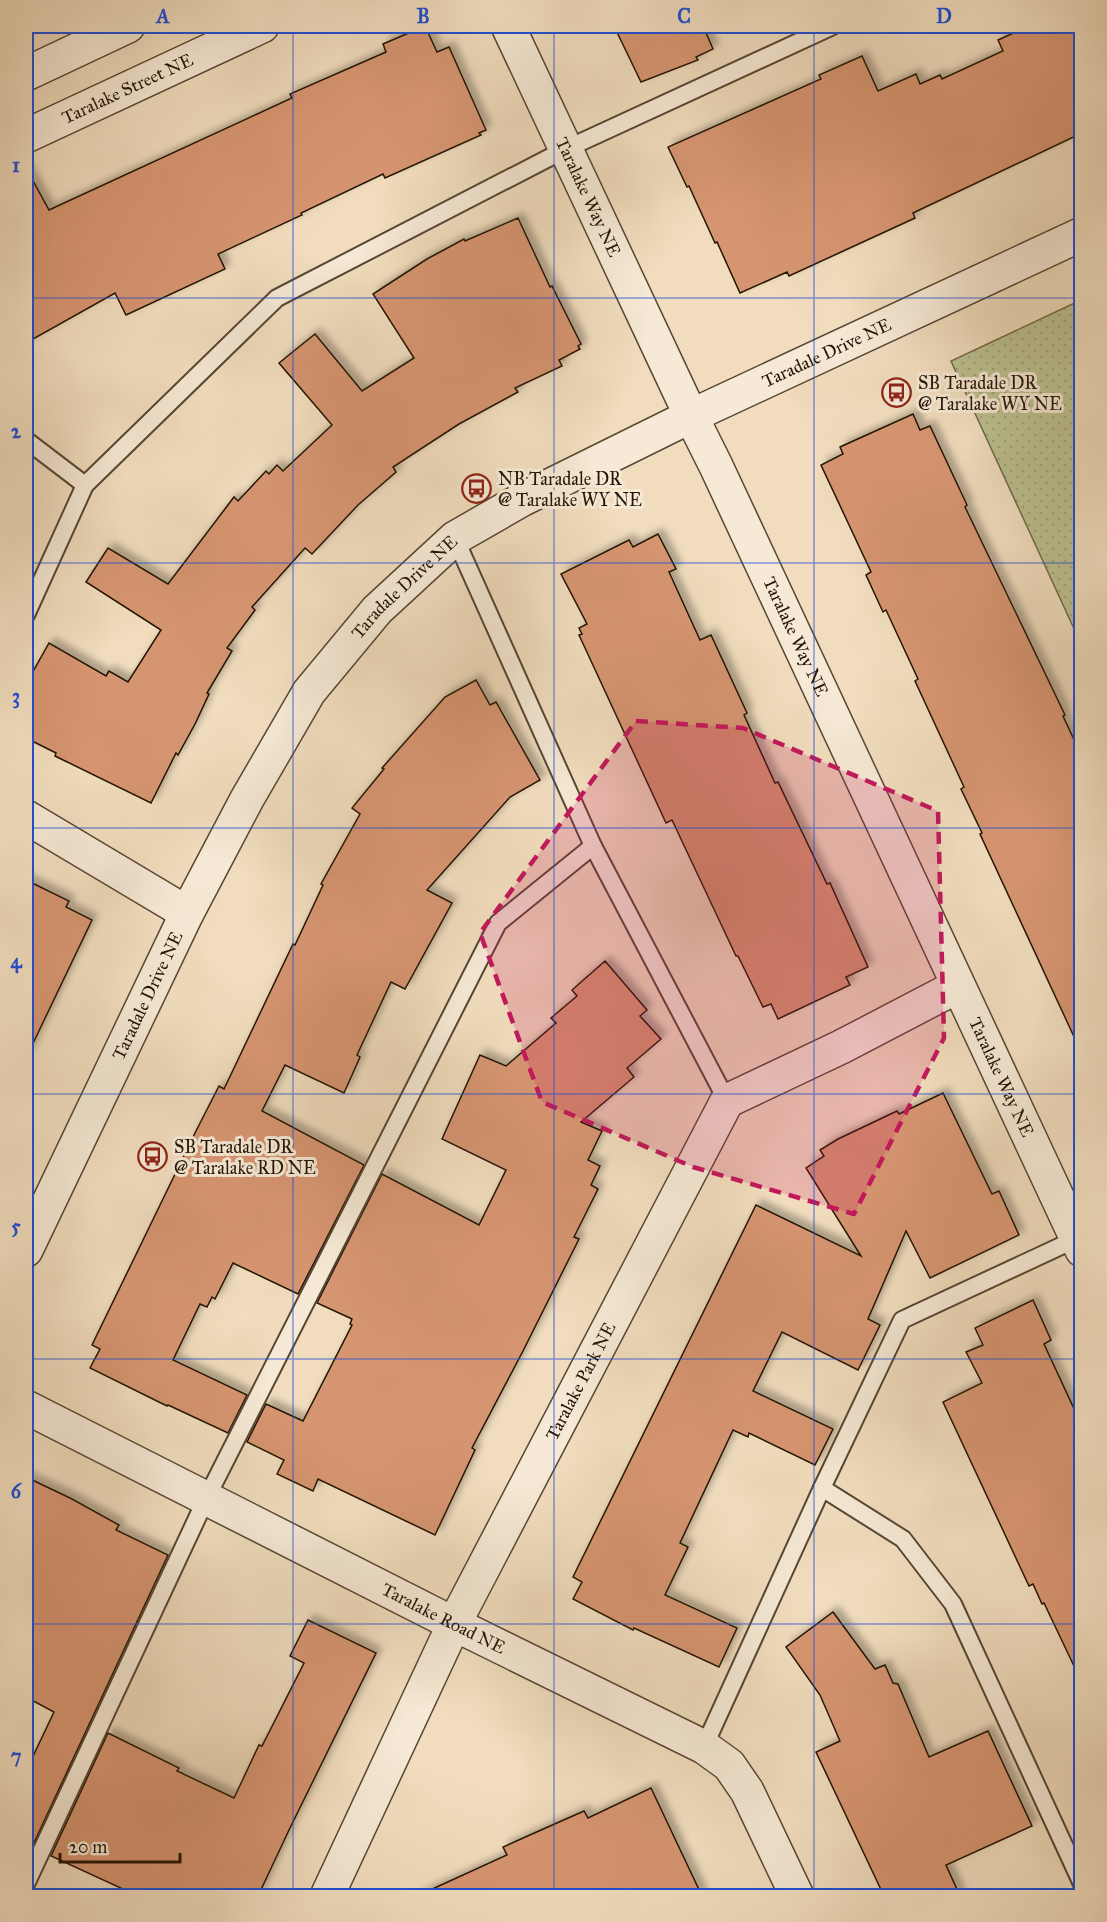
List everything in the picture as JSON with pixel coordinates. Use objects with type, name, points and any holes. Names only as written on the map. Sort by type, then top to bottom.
[{"type":"street","points":[[26,74],[128,26]]},
{"type":"street","name":"Taralake Street NE","points":[[26,136],[262,26]]},
{"type":"street","name":"Taralake Way NE","points":[[508,26],[1079,1244]]},
{"type":"street","name":"Taradale Drive NE","points":[[26,1250],[187,913],[247,799],[309,692],[377,610],[455,538],[523,499],[691,416],[1082,234]]},
{"type":"street","points":[[26,817],[187,913]]},
{"type":"street","points":[[727,1101],[841,1047],[958,986]]},
{"type":"street","name":"Taralake Park NE","points":[[327,1896],[454,1624],[727,1101]]},
{"type":"street","name":"Taralake Road NE","points":[[26,1407],[454,1624],[704,1747],[729,1765],[747,1791],[797,1896]]},
{"type":"lane","points":[[26,615],[86,485],[277,298],[566,149],[833,26]]},
{"type":"lane","points":[[26,440],[86,485]]},
{"type":"lane","points":[[455,538],[593,846],[727,1101]]},
{"type":"lane","points":[[26,1884],[206,1499],[498,923],[593,846]]},
{"type":"lane","points":[[704,1747],[822,1488],[903,1320],[1079,1244]]},
{"type":"lane","points":[[822,1488],[903,1539],[953,1604],[1082,1884]]},
{"type":"highlighted area","points":[[636,721],[743,728],[938,811],[944,1038],[854,1214],[693,1167],[542,1102],[480,933]]},
{"type":"green space","points":[[1081,300],[1081,644],[951,361]]},
{"type":"building","points":[[425,26],[437,52],[449,47],[486,130],[479,133],[481,135],[385,178],[383,174],[218,254],[225,269],[126,315],[115,293],[26,343],[26,168],[49,210],[292,98],[290,94],[386,52],[383,44]]},
{"type":"building","points":[[614,26],[703,26],[713,49],[696,57],[698,60],[641,82]]},
{"type":"building","points":[[1039,26],[1082,26],[1082,133],[913,213],[915,218],[789,276],[787,272],[740,293],[717,242],[715,243],[668,147],[821,79],[819,75],[862,56],[878,91],[916,74],[920,84],[940,75],[942,79],[1003,51],[998,40],[1027,27],[1029,30]]},
{"type":"building","points":[[518,218],[550,287],[552,286],[581,344],[578,346],[580,349],[559,360],[562,366],[515,388],[518,392],[459,424],[393,467],[396,472],[358,505],[312,554],[305,548],[252,607],[255,610],[227,648],[232,651],[207,693],[209,694],[195,724],[178,755],[176,753],[151,803],[55,756],[56,753],[26,738],[26,684],[49,643],[106,676],[109,671],[128,682],[161,630],[86,582],[108,548],[168,584],[234,497],[238,501],[266,471],[269,474],[277,465],[283,471],[332,425],[279,363],[315,334],[362,391],[414,358],[373,294],[427,259],[464,239],[465,241]]},
{"type":"building","points":[[913,414],[920,430],[930,426],[967,505],[965,507],[1065,715],[1063,716],[1082,757],[1082,1054],[980,834],[982,833],[961,789],[964,787],[915,681],[918,679],[886,610],[883,612],[866,575],[871,572],[821,465],[843,454],[840,447]]},
{"type":"building","points":[[658,534],[676,569],[669,572],[700,640],[711,635],[747,713],[744,715],[775,783],[778,782],[827,884],[830,883],[868,967],[846,977],[850,985],[778,1019],[771,1004],[763,1007],[736,956],[672,820],[666,823],[579,635],[582,634],[579,628],[587,624],[561,574],[629,540],[633,547]]},
{"type":"building","points":[[476,680],[490,705],[496,702],[540,780],[510,797],[427,890],[452,903],[405,989],[391,982],[357,1055],[360,1057],[344,1093],[285,1065],[262,1111],[364,1165],[298,1294],[233,1263],[215,1299],[212,1297],[207,1307],[200,1304],[173,1360],[247,1395],[228,1433],[90,1368],[100,1349],[92,1345],[196,1131],[219,1086],[224,1089],[293,944],[295,945],[323,885],[321,884],[360,814],[352,808],[384,769],[382,768],[445,697]]},
{"type":"building","points":[[26,880],[69,901],[66,907],[92,920],[26,1058]]},
{"type":"building","points":[[605,961],[647,1010],[640,1016],[661,1039],[627,1068],[634,1077],[581,1122],[602,1131],[588,1160],[600,1166],[591,1185],[598,1189],[574,1237],[579,1239],[472,1448],[475,1450],[435,1535],[318,1479],[313,1491],[277,1474],[284,1460],[247,1442],[266,1404],[303,1421],[352,1325],[350,1324],[352,1319],[317,1303],[382,1174],[479,1225],[506,1170],[442,1139],[480,1055],[506,1066],[556,1023],[551,1018],[577,996],[572,990]]},
{"type":"building","points":[[943,1093],[992,1194],[999,1191],[1019,1235],[930,1278],[906,1231],[868,1319],[880,1325],[858,1370],[782,1332],[753,1391],[833,1429],[815,1465],[749,1433],[748,1437],[733,1430],[680,1543],[688,1547],[665,1595],[737,1628],[719,1667],[634,1628],[633,1630],[573,1599],[582,1582],[573,1577],[756,1205],[861,1256],[806,1168],[824,1156],[820,1150],[838,1139],[897,1111],[899,1114]]},
{"type":"building","points":[[1033,1300],[1051,1340],[1044,1344],[1082,1426],[1082,1683],[1044,1603],[1042,1604],[1033,1584],[1029,1586],[943,1402],[982,1383],[966,1352],[983,1345],[975,1328]]},
{"type":"building","points":[[26,1477],[119,1525],[116,1530],[168,1555],[32,1847],[26,1845],[26,1771],[54,1712],[26,1697]]},
{"type":"building","points":[[833,1612],[875,1669],[885,1665],[893,1683],[898,1684],[929,1757],[988,1731],[1032,1826],[946,1865],[960,1896],[884,1896],[816,1752],[840,1741],[820,1695],[786,1647]]},
{"type":"building","points":[[308,1620],[376,1653],[258,1896],[138,1896],[51,1856],[108,1733],[179,1768],[177,1771],[234,1798],[259,1745],[262,1746],[304,1663],[290,1656]]},
{"type":"building","points":[[651,1788],[702,1896],[417,1896],[507,1855],[503,1847],[584,1811],[588,1818]]},
{"type":"place","name":"SB Taradale DR @ Taralake WY NE","points":[[897,393]]},
{"type":"place","name":"NB Taradale DR @ Taralake WY NE","points":[[477,489]]},
{"type":"place","name":"SB Taradale DR @ Taralake RD NE","points":[[153,1157]]}]
